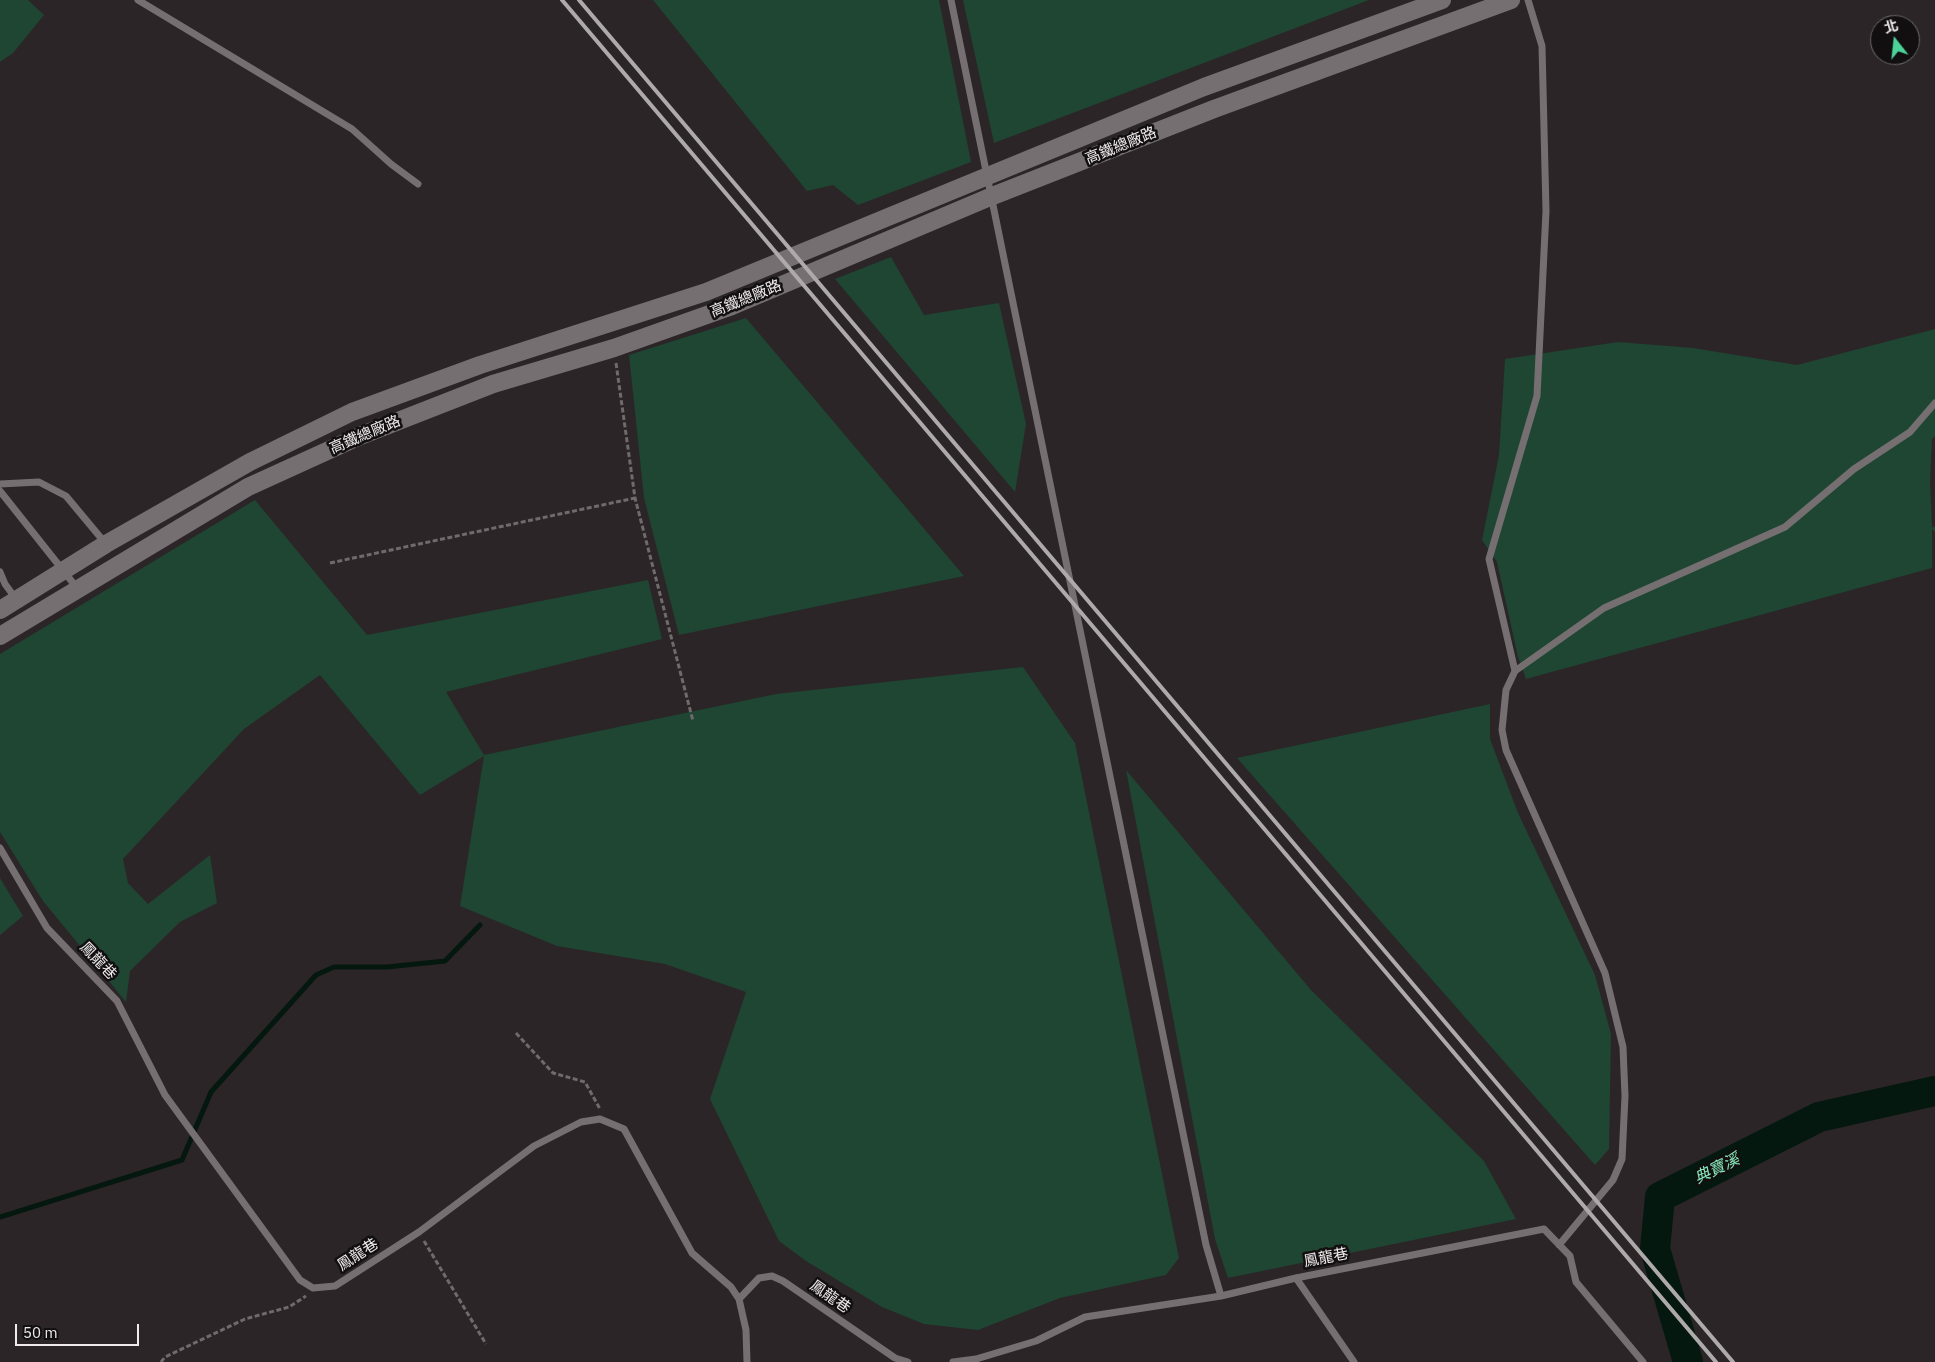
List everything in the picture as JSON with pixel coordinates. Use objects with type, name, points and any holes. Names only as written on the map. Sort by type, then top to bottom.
[{"type":"street","name":"高鐵總廠路","points":[[0,610],[106,544],[250,462],[352,412],[480,365],[706,292],[1204,87],[1442,0]]},
{"type":"street","name":"高鐵總廠路","points":[[0,636],[248,487],[360,436],[493,384],[614,348],[732,306],[990,197],[1214,109],[1511,0]]},
{"type":"lane","points":[[138,0],[352,129],[391,164],[418,184]]},
{"type":"lane","points":[[951,0],[1206,1245],[1221,1296]]},
{"type":"lane","points":[[1515,671],[1489,559],[1538,396],[1546,211],[1542,46],[1528,0]]},
{"type":"lane","points":[[1559,1245],[1613,1180],[1622,1159],[1625,1096],[1623,1047],[1605,973],[1506,750],[1502,730],[1506,690],[1515,671],[1604,608],[1784,527],[1854,469],[1910,432],[1935,403]]},
{"type":"lane","points":[[0,484],[39,482],[66,496],[106,544]]},
{"type":"lane","points":[[0,491],[77,588]]},
{"type":"lane","points":[[0,572],[5,584],[17,600]]},
{"type":"lane","name":"鳳龍巷","points":[[0,848],[47,928],[117,1001],[165,1095],[300,1280],[313,1288],[335,1286],[419,1232],[534,1146],[581,1122],[600,1119],[606,1121]]},
{"type":"lane","points":[[606,1121],[624,1129],[692,1253],[731,1287],[739,1299],[746,1330],[748,1362]]},
{"type":"lane","name":"鳳龍巷","points":[[953,1362],[976,1359],[1036,1341],[1085,1317],[1221,1296],[1296,1278],[1544,1229],[1570,1256],[1576,1282],[1643,1362]]},
{"type":"lane","name":"鳳龍巷","points":[[739,1299],[759,1278],[772,1276],[895,1358],[908,1362]]},
{"type":"lane","points":[[1296,1278],[1354,1362]]},
{"type":"path","points":[[614,348],[634,498],[693,721]]},
{"type":"path","points":[[330,563],[634,498]]},
{"type":"path","points":[[516,1033],[553,1073],[585,1082],[606,1121]]},
{"type":"path","points":[[419,1232],[486,1344]]},
{"type":"path","points":[[161,1362],[165,1357],[245,1319],[289,1307],[305,1298],[313,1288]]},
{"type":"green space","points":[[0,0],[28,0],[44,15],[13,53],[0,62]]},
{"type":"green space","points":[[653,0],[939,0],[971,162],[858,205],[833,185],[807,191]]},
{"type":"green space","points":[[963,0],[1369,0],[994,143]]},
{"type":"green space","points":[[891,257],[924,315],[999,303],[1026,424],[1015,492],[835,279]]},
{"type":"green space","points":[[746,318],[964,576],[679,635],[644,498],[629,355]]},
{"type":"green space","points":[[1935,329],[1935,436],[1932,439],[1930,481],[1932,528],[1935,526],[1935,532],[1932,529],[1932,568],[1526,679],[1518,657],[1497,562],[1482,540],[1499,455],[1505,359],[1618,342],[1693,348],[1797,365]]},
{"type":"green space","points":[[255,500],[367,635],[648,580],[662,639],[446,692],[484,755],[776,694],[1023,667],[1075,743],[1179,1258],[1166,1275],[1060,1298],[978,1330],[924,1324],[882,1307],[806,1261],[779,1241],[710,1099],[746,992],[665,964],[557,946],[460,906],[484,756],[420,795],[320,675],[244,729],[123,859],[128,883],[148,904],[210,855],[217,903],[180,922],[130,971],[126,1002],[43,901],[0,832],[0,654]]},
{"type":"green space","points":[[1490,704],[1490,739],[1518,813],[1595,975],[1611,1034],[1609,1149],[1595,1165],[1237,758]]},
{"type":"green space","points":[[1126,770],[1311,990],[1484,1161],[1516,1219],[1228,1278],[1215,1239]]},
{"type":"green space","points":[[0,878],[23,916],[0,935]]},
{"type":"waterway","points":[[0,1217],[182,1160],[211,1092],[316,975],[334,967],[387,967],[445,961],[480,925]]},
{"type":"waterway","name":"典寶溪","points":[[1688,1362],[1655,1249],[1660,1197],[1819,1117],[1935,1091]]},
{"type":"railway","points":[[562,0],[1716,1362]]},
{"type":"railway","points":[[579,0],[1733,1362]]}]
